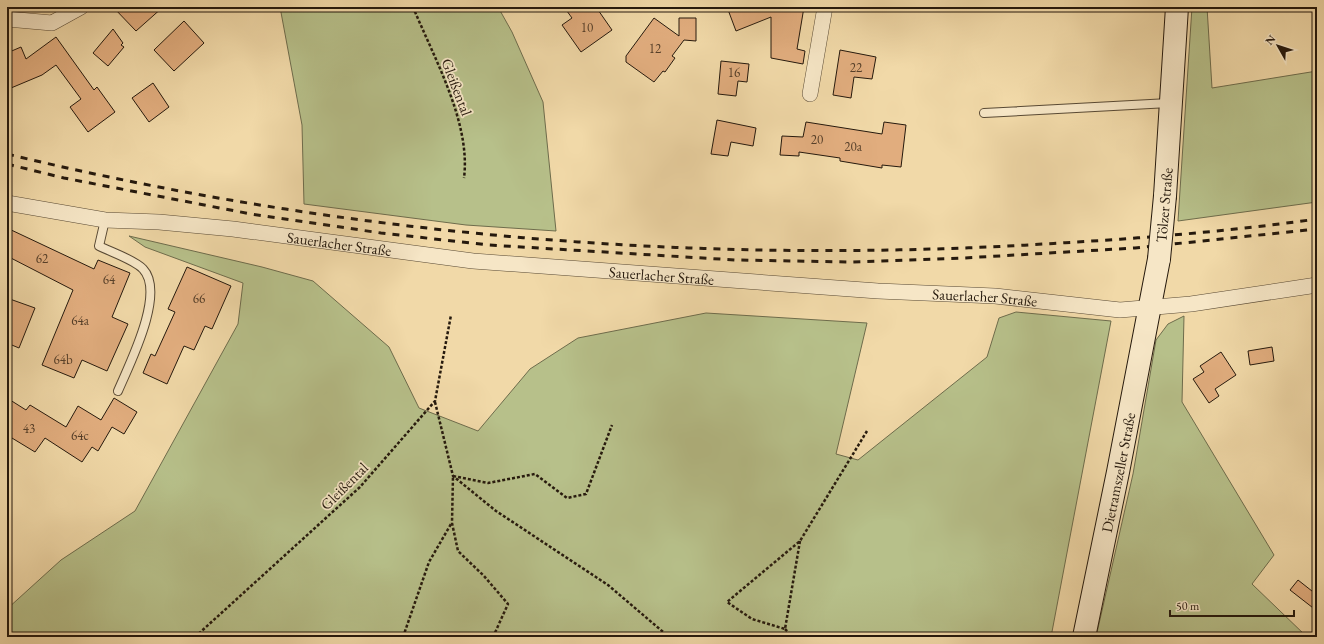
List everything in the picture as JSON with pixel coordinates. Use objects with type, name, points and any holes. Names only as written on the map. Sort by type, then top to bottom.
[{"type":"main road","name":"Tölzer Straße","points":[[1151,308],[1159,259],[1165,196],[1177,7]]},
{"type":"main road","name":"Dietramszeller Straße","points":[[1084,637],[1151,308]]},
{"type":"street","points":[[7,19],[52,23],[81,7]]},
{"type":"street","points":[[810,94],[825,7]]},
{"type":"street","name":"Sauerlacher Straße","points":[[7,204],[105,220],[159,222],[233,229],[473,261],[878,291],[995,296],[1120,310],[1191,304],[1317,285]]},
{"type":"lane","points":[[984,113],[1172,103]]},
{"type":"lane","points":[[105,220],[99,246],[143,268],[150,285],[147,319],[118,391]]},
{"type":"path","name":"Gleißental","points":[[413,7],[458,114],[466,161],[464,178]]},
{"type":"path","points":[[451,315],[435,401],[452,476],[452,523],[458,551],[484,576],[508,604],[492,637]]},
{"type":"path","name":"Gleißental","points":[[196,637],[360,487],[435,401]]},
{"type":"path","points":[[452,476],[488,484],[535,474],[567,498],[586,494],[612,425]]},
{"type":"path","points":[[793,637],[785,629],[752,619],[727,602],[800,541],[867,431]]},
{"type":"path","points":[[452,476],[496,511],[608,585],[669,637]]},
{"type":"path","points":[[403,637],[429,562],[452,523]]},
{"type":"path","points":[[785,629],[800,541]]},
{"type":"green space","points":[[280,7],[498,7],[512,32],[543,102],[556,231],[466,225],[304,204],[302,125]]},
{"type":"green space","points":[[1192,7],[1207,7],[1212,88],[1317,71],[1317,202],[1178,221]]},
{"type":"green space","points":[[129,236],[262,267],[313,281],[389,347],[419,408],[478,431],[530,369],[578,338],[706,313],[867,323],[836,454],[858,460],[987,357],[999,318],[1016,312],[1111,321],[1051,637],[7,637],[7,609],[61,560],[135,511],[238,324],[243,283],[145,247]]},
{"type":"green space","points":[[1184,316],[1182,402],[1274,555],[1252,584],[1306,636],[1317,629],[1317,637],[1096,637],[1133,474],[1156,340],[1168,324]]},
{"type":"building","points":[[113,7],[163,7],[136,31]]},
{"type":"building","points":[[564,7],[596,7],[612,30],[581,52],[562,25],[572,18]]},
{"type":"building","points":[[727,7],[804,7],[797,49],[805,51],[803,64],[771,58],[771,17],[736,31]]},
{"type":"building","points":[[654,18],[679,36],[679,18],[696,18],[696,41],[684,40],[672,56],[675,58],[665,72],[663,71],[654,82],[626,62],[626,56]]},
{"type":"building","points":[[184,21],[204,43],[174,71],[154,50]]},
{"type":"building","points":[[113,29],[123,43],[121,45],[124,47],[108,66],[93,53]]},
{"type":"building","points":[[56,37],[94,90],[97,87],[115,112],[88,132],[70,107],[81,99],[56,65],[42,75],[11,88],[7,79],[7,53],[21,47],[26,59]]},
{"type":"building","points":[[840,50],[876,57],[872,79],[854,77],[851,98],[833,95]]},
{"type":"building","points":[[721,61],[749,64],[747,82],[738,81],[736,96],[718,94]]},
{"type":"building","points":[[153,83],[169,107],[149,122],[132,98]]},
{"type":"building","points":[[717,120],[756,128],[753,146],[731,142],[728,156],[711,154]]},
{"type":"building","points":[[806,122],[882,134],[884,122],[906,125],[901,167],[882,165],[882,168],[840,161],[840,158],[799,152],[799,156],[780,155],[782,136],[803,137]]},
{"type":"building","points":[[7,228],[94,269],[98,260],[130,273],[112,317],[128,324],[107,371],[82,360],[74,378],[42,365],[73,290],[7,256]]},
{"type":"building","points":[[187,267],[231,286],[212,329],[205,326],[194,350],[184,346],[167,384],[143,373],[151,354],[155,356],[175,312],[168,309]]},
{"type":"building","points":[[7,298],[35,308],[19,348],[7,343]]},
{"type":"building","points":[[1272,347],[1274,361],[1250,365],[1248,351]]},
{"type":"building","points":[[1221,352],[1236,375],[1215,389],[1219,396],[1209,403],[1193,379],[1204,372],[1200,366]]},
{"type":"building","points":[[7,398],[26,410],[30,405],[66,427],[78,406],[101,420],[114,398],[137,412],[124,434],[112,427],[98,451],[92,447],[82,462],[45,438],[35,452],[7,435]]},
{"type":"building","points":[[1298,580],[1317,595],[1317,611],[1290,590]]},
{"type":"railway","points":[[7,154],[137,183],[267,206],[398,225],[530,238],[662,247],[795,250],[928,249],[1060,243],[1157,236],[1221,231],[1317,219]]},
{"type":"railway","points":[[7,164],[64,178],[251,214],[381,233],[489,245],[735,260],[853,262],[964,258],[1135,248],[1317,229]]}]
